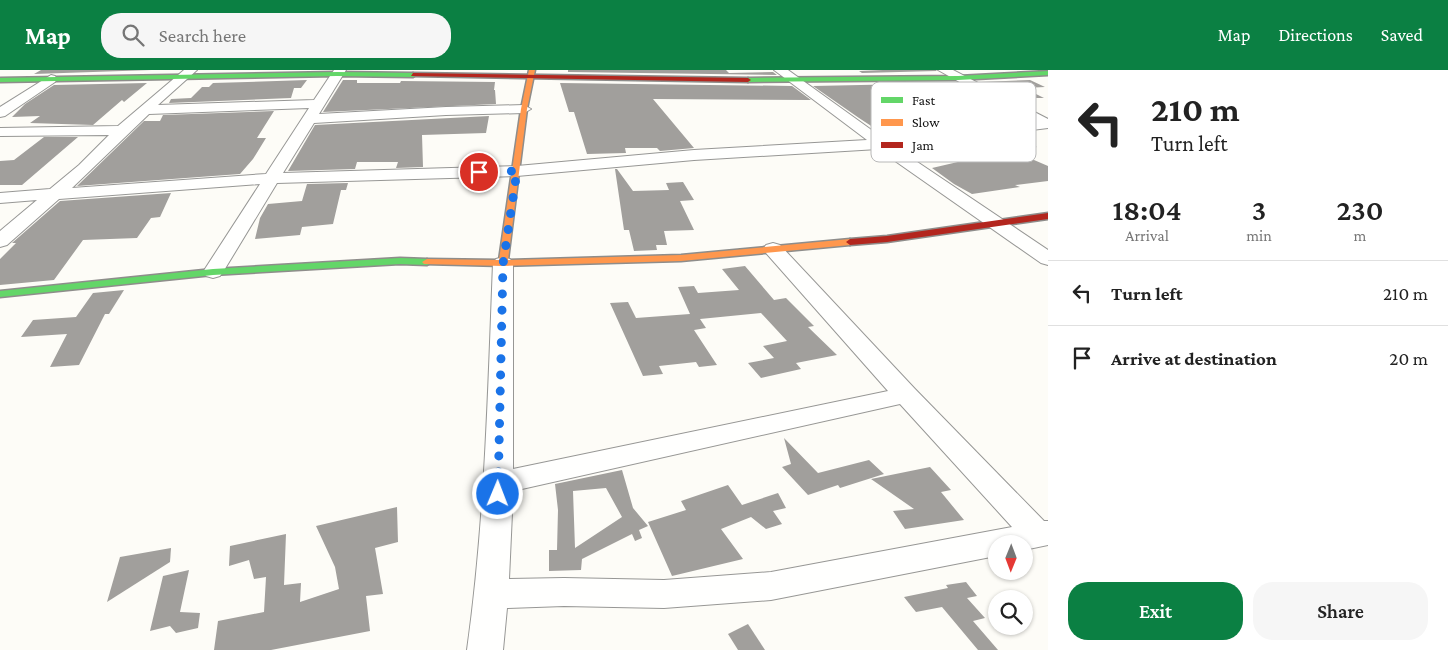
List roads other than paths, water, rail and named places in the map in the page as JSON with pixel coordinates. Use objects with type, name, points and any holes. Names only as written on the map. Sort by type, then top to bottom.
[{"type":"street","points":[[780,70],[871,137]]},
{"type":"street","points":[[944,70],[965,82]]},
{"type":"street","points":[[0,80],[187,73],[338,72],[531,73],[793,81],[958,78],[1048,73]]},
{"type":"street","points":[[213,272],[338,72]]},
{"type":"street","points":[[0,240],[85,168],[122,130],[187,73]]},
{"type":"street","points":[[486,650],[493,594],[499,482],[503,264],[524,110],[531,73]]},
{"type":"street","points":[[0,113],[51,79]]},
{"type":"street","points":[[145,110],[318,104]]},
{"type":"street","points":[[310,119],[446,110],[524,110]]},
{"type":"street","points":[[0,132],[122,130]]},
{"type":"street","points":[[0,198],[270,179],[517,171],[694,155],[871,145]]},
{"type":"street","points":[[907,162],[1048,259]]},
{"type":"street","points":[[0,294],[213,272],[400,261],[503,264],[681,258],[887,238],[1048,216]]},
{"type":"street","points":[[773,249],[906,395],[1043,534]]},
{"type":"street","points":[[499,482],[906,395]]},
{"type":"street","points":[[493,594],[564,592],[664,594],[771,586],[1043,534]]}]
